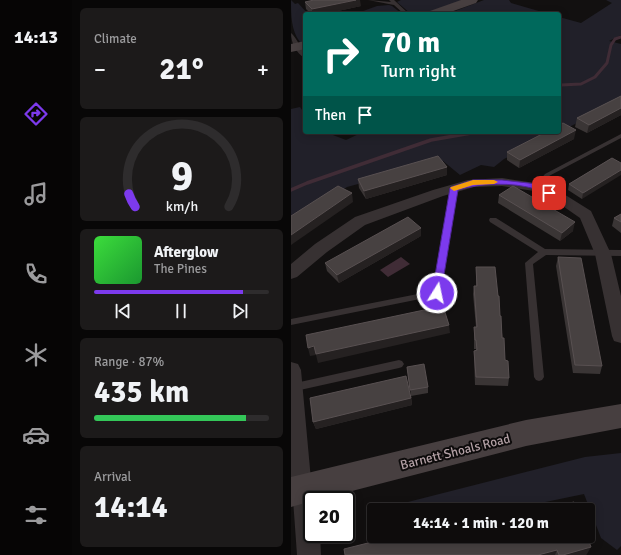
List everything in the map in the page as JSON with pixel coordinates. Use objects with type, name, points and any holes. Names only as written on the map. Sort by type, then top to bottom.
[{"type":"main road","points":[[439,12],[472,0]]},
{"type":"main road","name":"Barnett Shoals Road","points":[[298,490],[526,433],[621,416]]},
{"type":"street","points":[[291,273],[321,248],[360,221],[454,188],[473,183],[502,182],[537,187],[562,199],[586,215],[603,254],[621,336]]},
{"type":"street","points":[[291,382],[298,490],[309,555]]},
{"type":"lane","points":[[370,0],[395,4]]},
{"type":"lane","points":[[391,0],[405,12]]},
{"type":"lane","points":[[291,34],[300,49]]},
{"type":"lane","points":[[537,187],[547,175],[621,136]]},
{"type":"lane","points":[[291,322],[437,293],[454,188]]},
{"type":"lane","points":[[493,220],[544,252],[603,254],[621,253]]},
{"type":"lane","points":[[539,377],[529,263],[544,252]]},
{"type":"lane","points":[[291,382],[399,364]]},
{"type":"shaded area","points":[[291,0],[295,4],[298,3],[306,12],[303,12],[303,42],[300,42],[297,38],[291,17]]},
{"type":"shaded area","points":[[401,0],[463,0],[430,12],[409,12],[397,2]]},
{"type":"shaded area","points":[[484,0],[509,0],[511,3],[542,12],[453,12]]},
{"type":"shaded area","points":[[606,0],[621,0],[621,35],[609,41],[621,44],[621,101],[561,131],[561,18],[581,23],[612,3]]},
{"type":"shaded area","points":[[389,5],[400,12],[360,12],[377,6]]},
{"type":"shaded area","points":[[300,107],[303,111],[303,134],[330,134],[346,140],[359,134],[554,134],[504,159],[494,167],[481,165],[460,175],[443,161],[347,187],[291,223],[291,109]]},
{"type":"shaded area","points":[[401,257],[410,264],[388,277],[380,270]]},
{"type":"shaded area","points":[[621,453],[621,546],[617,550],[601,538],[595,522],[595,503],[587,503],[584,494],[541,503],[404,503],[585,457]]},
{"type":"building","points":[[314,0],[356,0],[312,9],[305,2]]},
{"type":"building","points":[[621,96],[621,108],[589,125],[577,118]]},
{"type":"building","points":[[563,123],[576,130],[520,160],[507,152],[542,134],[561,134],[561,124]]},
{"type":"building","points":[[438,156],[447,167],[364,191],[358,179]]},
{"type":"building","points":[[612,158],[621,163],[621,170],[583,193],[569,184]]},
{"type":"building","points":[[338,186],[352,193],[291,235],[291,216]]},
{"type":"building","points":[[513,186],[575,222],[562,233],[499,195]]},
{"type":"building","points":[[621,214],[621,222],[614,218]]},
{"type":"building","points":[[408,217],[421,228],[337,275],[325,263]]},
{"type":"building","points":[[558,257],[581,258],[602,366],[575,365]]},
{"type":"building","points":[[476,267],[495,267],[502,338],[504,338],[505,360],[508,361],[509,378],[476,377],[474,351],[477,350],[474,327],[477,327],[474,286],[477,286]]},
{"type":"building","points":[[443,306],[449,325],[316,354],[314,346],[308,348],[306,335]]},
{"type":"building","points":[[424,364],[428,387],[410,390],[407,367]]},
{"type":"building","points":[[406,376],[411,398],[313,422],[310,398]]},
{"type":"building","points":[[368,543],[590,543],[591,547],[563,555],[559,555],[557,550],[538,555],[345,555],[344,549]]},
{"type":"waterway","points":[[561,85],[581,84],[595,77],[607,63],[611,45],[615,39],[621,37]]},
{"type":"waterway","points":[[291,190],[307,183],[431,140],[466,134]]},
{"type":"slow traffic","points":[[454,188],[473,183],[494,182]]},
{"type":"route","points":[[437,293],[454,188],[473,183],[502,182],[537,187],[549,193]]}]
